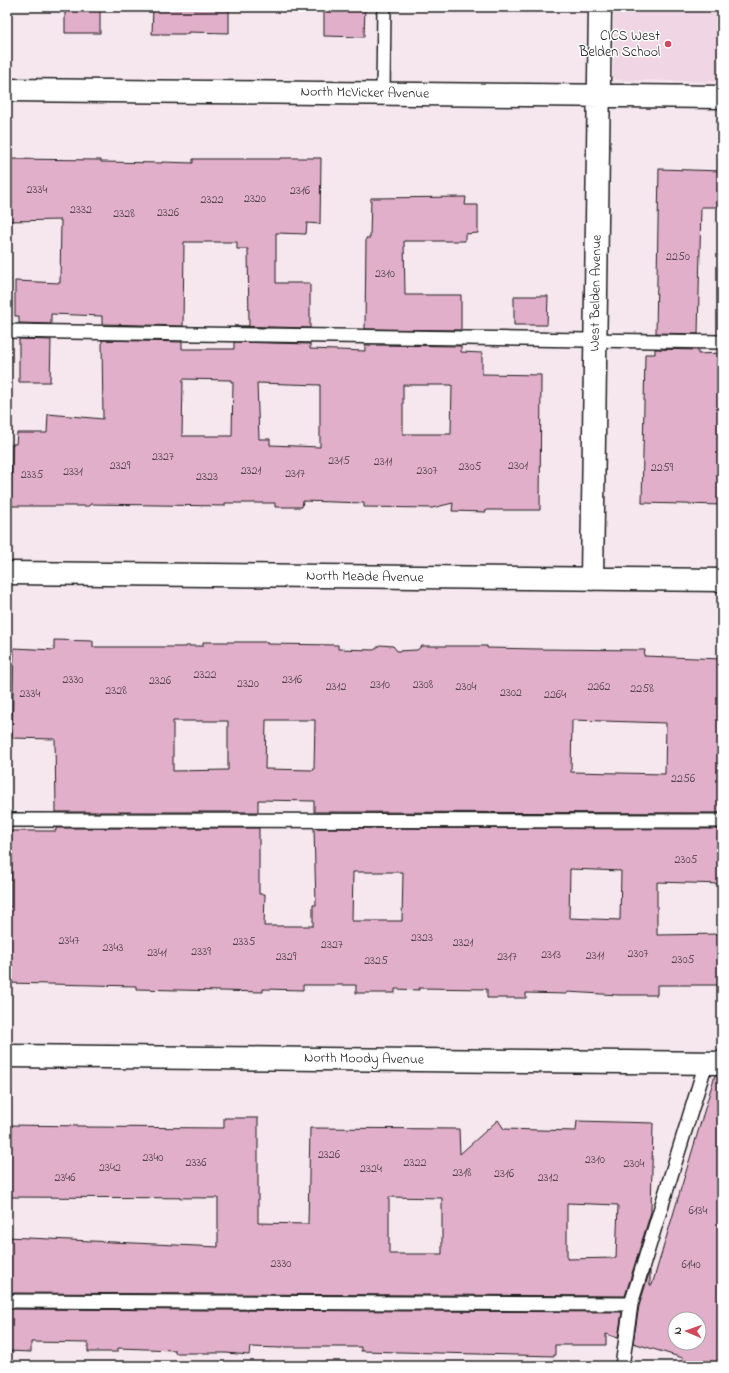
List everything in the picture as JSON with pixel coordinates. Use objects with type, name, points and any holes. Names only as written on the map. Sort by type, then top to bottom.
[{"type":"street","name":"West Belden Avenue","points":[[592,579],[600,7]]},
{"type":"street","name":"North McVicker Avenue","points":[[7,90],[722,97]]},
{"type":"street","name":"North Meade Avenue","points":[[7,573],[722,580]]},
{"type":"street","name":"North Moody Avenue","points":[[7,1056],[714,1063]]},
{"type":"lane","points":[[384,7],[384,94]]},
{"type":"lane","points":[[7,331],[722,342]]},
{"type":"lane","points":[[7,820],[722,821]]},
{"type":"lane","points":[[622,1366],[631,1304],[714,1063]]},
{"type":"lane","points":[[7,1300],[631,1304]]},
{"type":"shaded area","name":"CICS West Belden School","points":[[614,7],[722,7],[722,82],[613,80]]},
{"type":"building","points":[[65,7],[100,7],[100,33],[65,33]]},
{"type":"building","points":[[153,7],[229,7],[229,33],[188,32],[188,34],[152,34]]},
{"type":"building","points":[[324,7],[365,7],[364,37],[324,36]]},
{"type":"building","points":[[321,158],[320,224],[307,223],[306,234],[276,233],[276,283],[310,283],[310,328],[234,326],[249,326],[248,249],[237,249],[237,242],[184,242],[183,326],[102,324],[102,316],[51,314],[51,324],[19,323],[19,316],[15,316],[15,281],[60,283],[61,220],[7,221],[7,159],[193,163],[193,159]]},
{"type":"building","points":[[659,169],[722,171],[722,203],[719,203],[719,207],[701,207],[698,334],[656,333]]},
{"type":"building","points":[[466,197],[465,205],[478,205],[478,233],[465,234],[465,241],[404,241],[405,295],[461,295],[461,330],[365,329],[366,238],[370,238],[371,198]]},
{"type":"building","points":[[514,296],[548,296],[547,325],[514,325]]},
{"type":"building","points":[[19,339],[51,340],[50,382],[19,382]]},
{"type":"building","points":[[102,340],[182,342],[182,349],[234,349],[234,342],[310,344],[310,349],[365,351],[365,345],[461,346],[461,352],[482,353],[482,374],[541,375],[540,510],[486,510],[486,512],[452,511],[453,503],[432,508],[364,507],[364,503],[303,501],[302,507],[275,507],[275,503],[225,503],[225,506],[90,504],[90,506],[11,506],[12,444],[16,444],[17,433],[47,433],[48,414],[103,419]],"holes":[[[183,379],[231,380],[231,382],[233,382],[232,436],[182,436]],[[257,383],[320,385],[320,447],[270,445],[270,439],[259,439]],[[403,385],[452,385],[451,434],[403,434]]]},
{"type":"building","points":[[655,349],[698,350],[698,354],[722,353],[722,505],[642,503],[645,354],[655,354]]},
{"type":"building","points":[[54,640],[93,641],[93,647],[186,647],[203,646],[203,642],[267,642],[267,644],[338,645],[338,649],[374,650],[380,645],[393,646],[397,651],[417,650],[422,646],[645,650],[644,656],[722,659],[722,813],[314,812],[314,801],[258,800],[258,812],[56,812],[55,739],[12,738],[14,648],[54,650]],"holes":[[[266,720],[315,720],[314,770],[265,769]],[[572,720],[666,723],[665,774],[571,772]],[[173,721],[228,721],[228,770],[173,771]]]},
{"type":"building","points":[[56,828],[259,828],[259,894],[265,894],[264,926],[313,926],[313,905],[316,905],[314,828],[722,829],[722,884],[657,882],[657,935],[722,934],[722,985],[657,985],[657,995],[619,995],[567,992],[567,994],[526,993],[526,998],[487,998],[487,989],[419,988],[419,990],[395,989],[395,993],[356,993],[356,985],[303,985],[303,990],[263,989],[263,992],[136,989],[136,986],[7,983],[7,907],[11,907],[11,831],[56,831]],"holes":[[[570,869],[621,871],[620,920],[569,918]],[[353,872],[403,872],[402,921],[352,921]]]},
{"type":"building","points":[[715,1075],[722,1076],[722,1366],[680,1366],[683,1358],[633,1343],[639,1306],[650,1270],[650,1285],[652,1285]]},
{"type":"building","points":[[224,1118],[258,1118],[258,1223],[308,1224],[310,1128],[459,1129],[460,1154],[498,1120],[504,1129],[576,1131],[577,1121],[653,1123],[651,1212],[625,1296],[7,1293],[7,1237],[218,1247],[218,1198],[7,1197],[7,1125],[224,1128]],"holes":[[[389,1197],[442,1198],[442,1254],[389,1254]],[[567,1203],[618,1205],[616,1258],[567,1259]]]},
{"type":"building","points":[[7,1309],[622,1312],[618,1338],[606,1334],[606,1345],[555,1345],[555,1356],[361,1351],[361,1347],[250,1347],[249,1355],[226,1353],[175,1353],[175,1350],[118,1348],[118,1352],[88,1352],[88,1343],[31,1342],[31,1352],[7,1351]]},
{"type":"place","name":"CICS West Belden School","points":[[668,44]]}]
